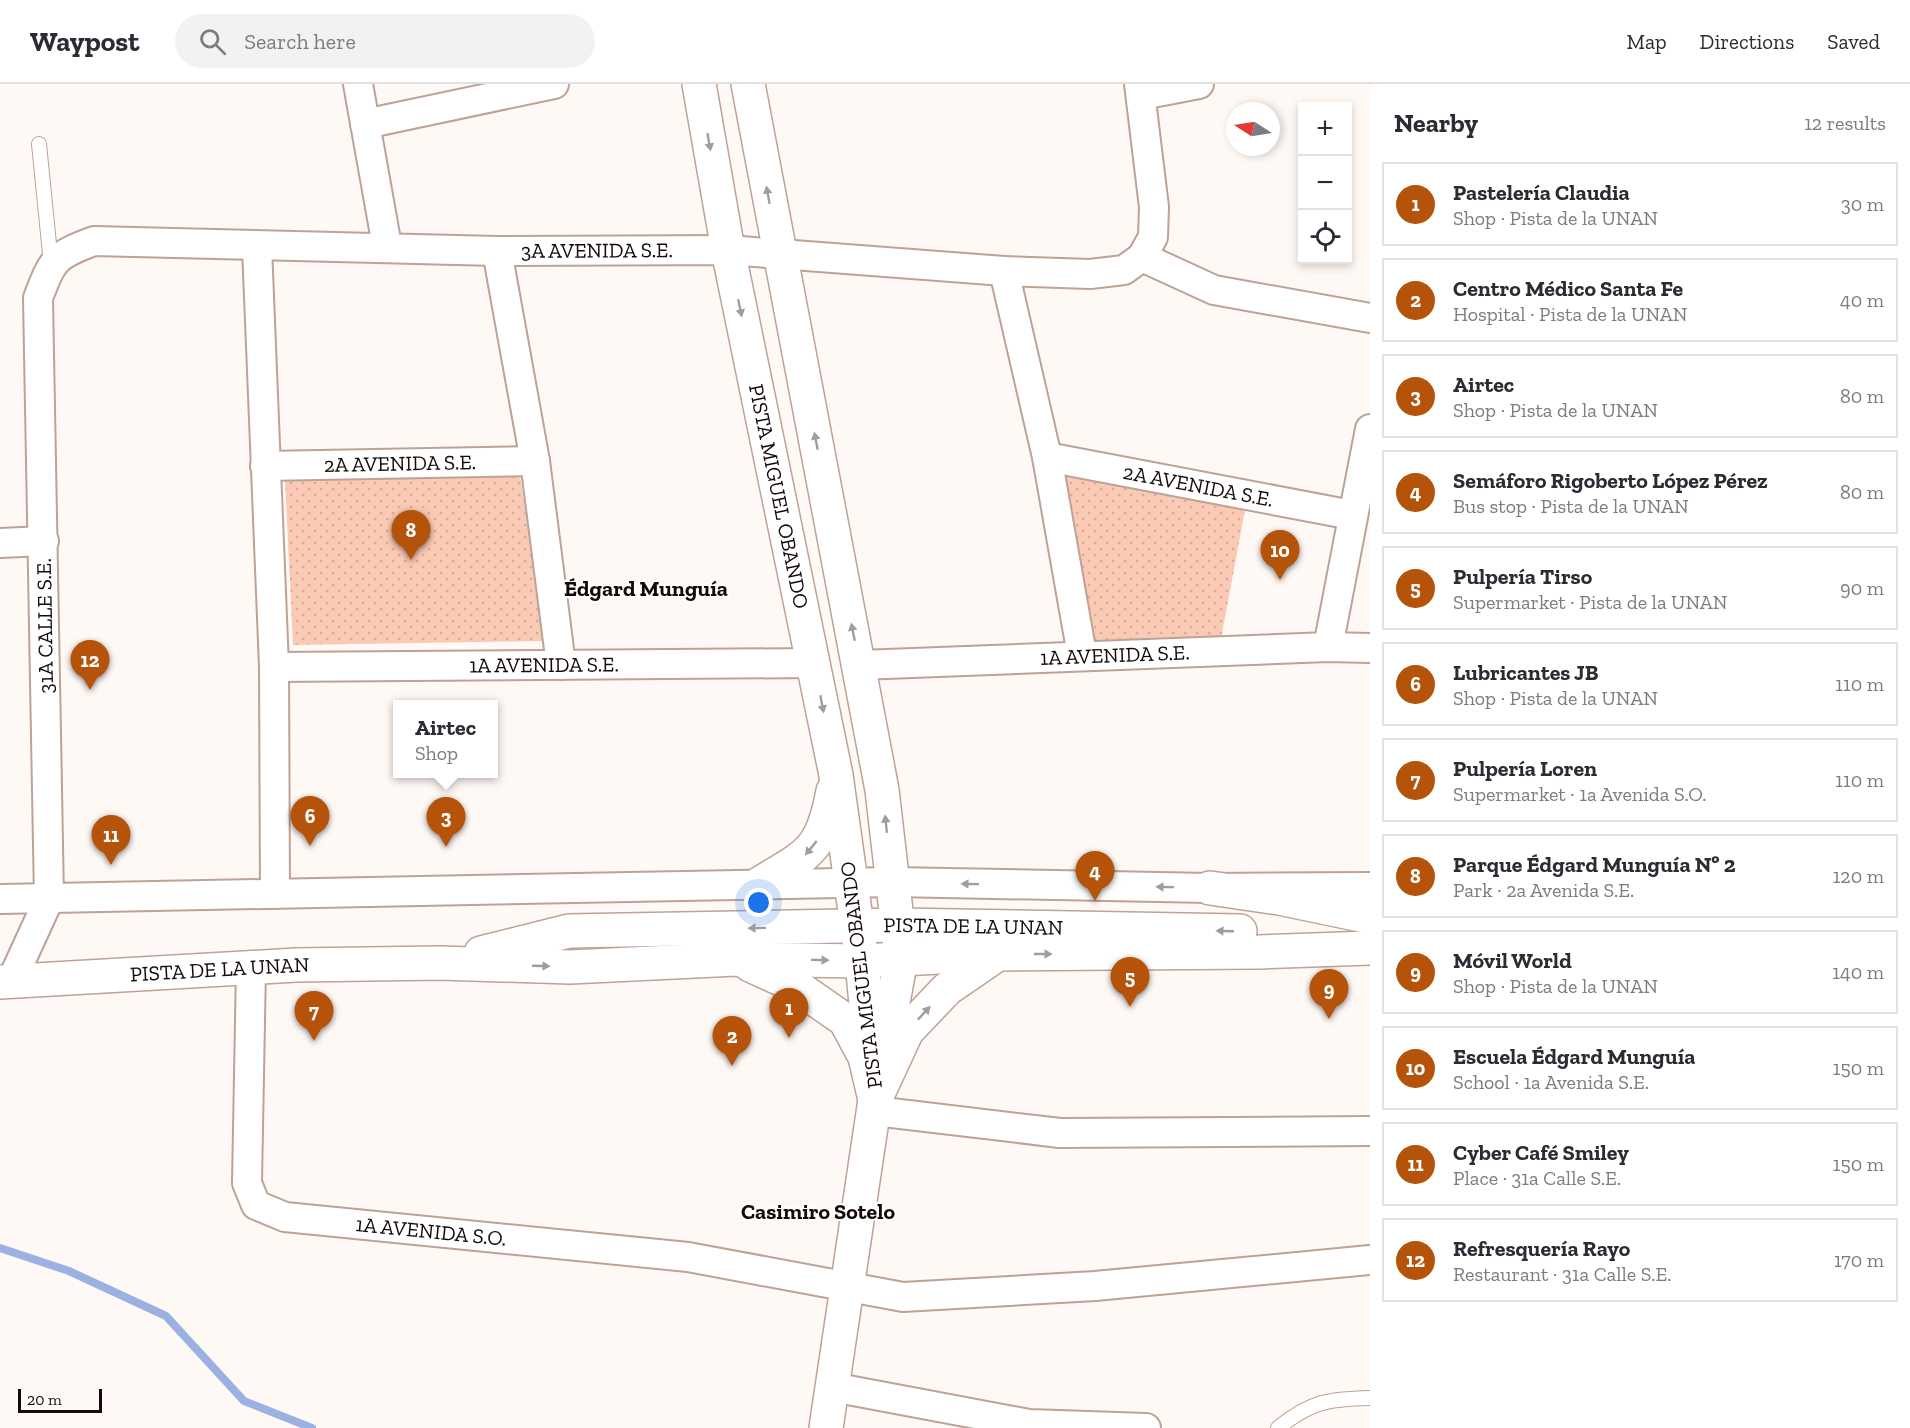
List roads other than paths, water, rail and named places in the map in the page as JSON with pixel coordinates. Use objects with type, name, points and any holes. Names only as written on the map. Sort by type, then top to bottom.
[{"type":"main road","name":"PISTA MIGUEL OBANDO","points":[[699,84],[728,250],[836,775],[862,961],[875,1106]]},
{"type":"main road","name":"PISTA MIGUEL OBANDO","points":[[748,84],[882,790],[901,959],[875,1106]]},
{"type":"main road","points":[[759,884],[809,853],[827,824],[836,775]]},
{"type":"main road","points":[[1210,888],[1279,898],[1369,938]]},
{"type":"main road","name":"PISTA DE LA UNAN","points":[[440,963],[569,931],[898,924],[1254,932],[1369,938]]},
{"type":"main road","name":"PISTA DE LA UNAN","points":[[5,982],[251,967],[440,963],[570,967],[736,959],[862,961],[998,954],[1259,952],[1369,938]]},
{"type":"main road","points":[[826,1428],[875,1106],[907,1031],[947,989],[998,954]]},
{"type":"main road","points":[[736,959],[796,986],[845,1020],[864,1057],[875,1106]]},
{"type":"street","points":[[358,84],[387,246]]},
{"type":"street","points":[[365,124],[554,84]]},
{"type":"street","points":[[1199,84],[1140,90],[1154,207],[1153,237],[1142,256],[1214,290],[1370,318]]},
{"type":"street","name":"3A AVENIDA S.E.","points":[[51,264],[66,251],[94,241],[256,247],[387,246],[497,251],[728,250],[779,253],[815,259],[1090,274],[1124,270],[1142,256]]},
{"type":"street","points":[[256,247],[274,667],[275,894]]},
{"type":"street","points":[[497,251],[535,461],[561,665]]},
{"type":"street","name":"31A CALLE S.E.","points":[[5,982],[49,899],[38,298],[51,264]]},
{"type":"street","points":[[1004,271],[1047,457],[1082,655]]},
{"type":"street","points":[[1328,647],[1370,429]]},
{"type":"street","name":"2A AVENIDA S.E.","points":[[1047,457],[1352,515]]},
{"type":"street","name":"2A AVENIDA S.E.","points":[[265,466],[535,461]]},
{"type":"street","points":[[0,543],[44,541]]},
{"type":"street","name":"1A AVENIDA S.E.","points":[[860,665],[1082,655],[1328,647],[1370,648]]},
{"type":"street","name":"1A AVENIDA S.E.","points":[[274,667],[814,663]]},
{"type":"street","points":[[0,899],[892,882],[1210,888],[1370,887]]},
{"type":"street","name":"1A AVENIDA S.O.","points":[[251,967],[247,1184],[256,1205],[285,1217],[688,1257],[903,1297],[1095,1286],[1370,1260]]},
{"type":"street","points":[[875,1106],[1059,1133],[1370,1131]]},
{"type":"street","points":[[831,1387],[1029,1424],[1146,1428]]},
{"type":"lane","points":[[39,144],[51,264]]},
{"type":"lane","points":[[1278,1428],[1301,1409],[1340,1398],[1370,1398]]},
{"type":"waterway","points":[[0,1248],[69,1271],[166,1316],[244,1401],[312,1428]]},
{"type":"place","name":"Parque Édgard Munguía Nº 2","points":[[411,560]]},
{"type":"place","name":"Escuela Édgard Munguía","points":[[1280,580]]},
{"type":"place","name":"Refresquería Rayo","points":[[90,690]]},
{"type":"place","name":"Lubricantes JB","points":[[310,846]]},
{"type":"place","name":"Airtec","points":[[446,847]]},
{"type":"place","name":"Cyber Café Smiley","points":[[111,865]]},
{"type":"place","name":"Semáforo Rigoberto López Pérez","points":[[1095,901]]},
{"type":"place","name":"Pulpería Tirso","points":[[1130,1007]]},
{"type":"place","name":"Móvil World","points":[[1329,1019]]},
{"type":"place","name":"Pastelería Claudia","points":[[789,1038]]},
{"type":"place","name":"Pulpería Loren","points":[[314,1041]]},
{"type":"place","name":"Centro Médico Santa Fe","points":[[732,1066]]},
{"type":"district","name":"Édgard Munguía","points":[[646,588]]},
{"type":"district","name":"Casimiro Sotelo","points":[[818,1211]]}]
